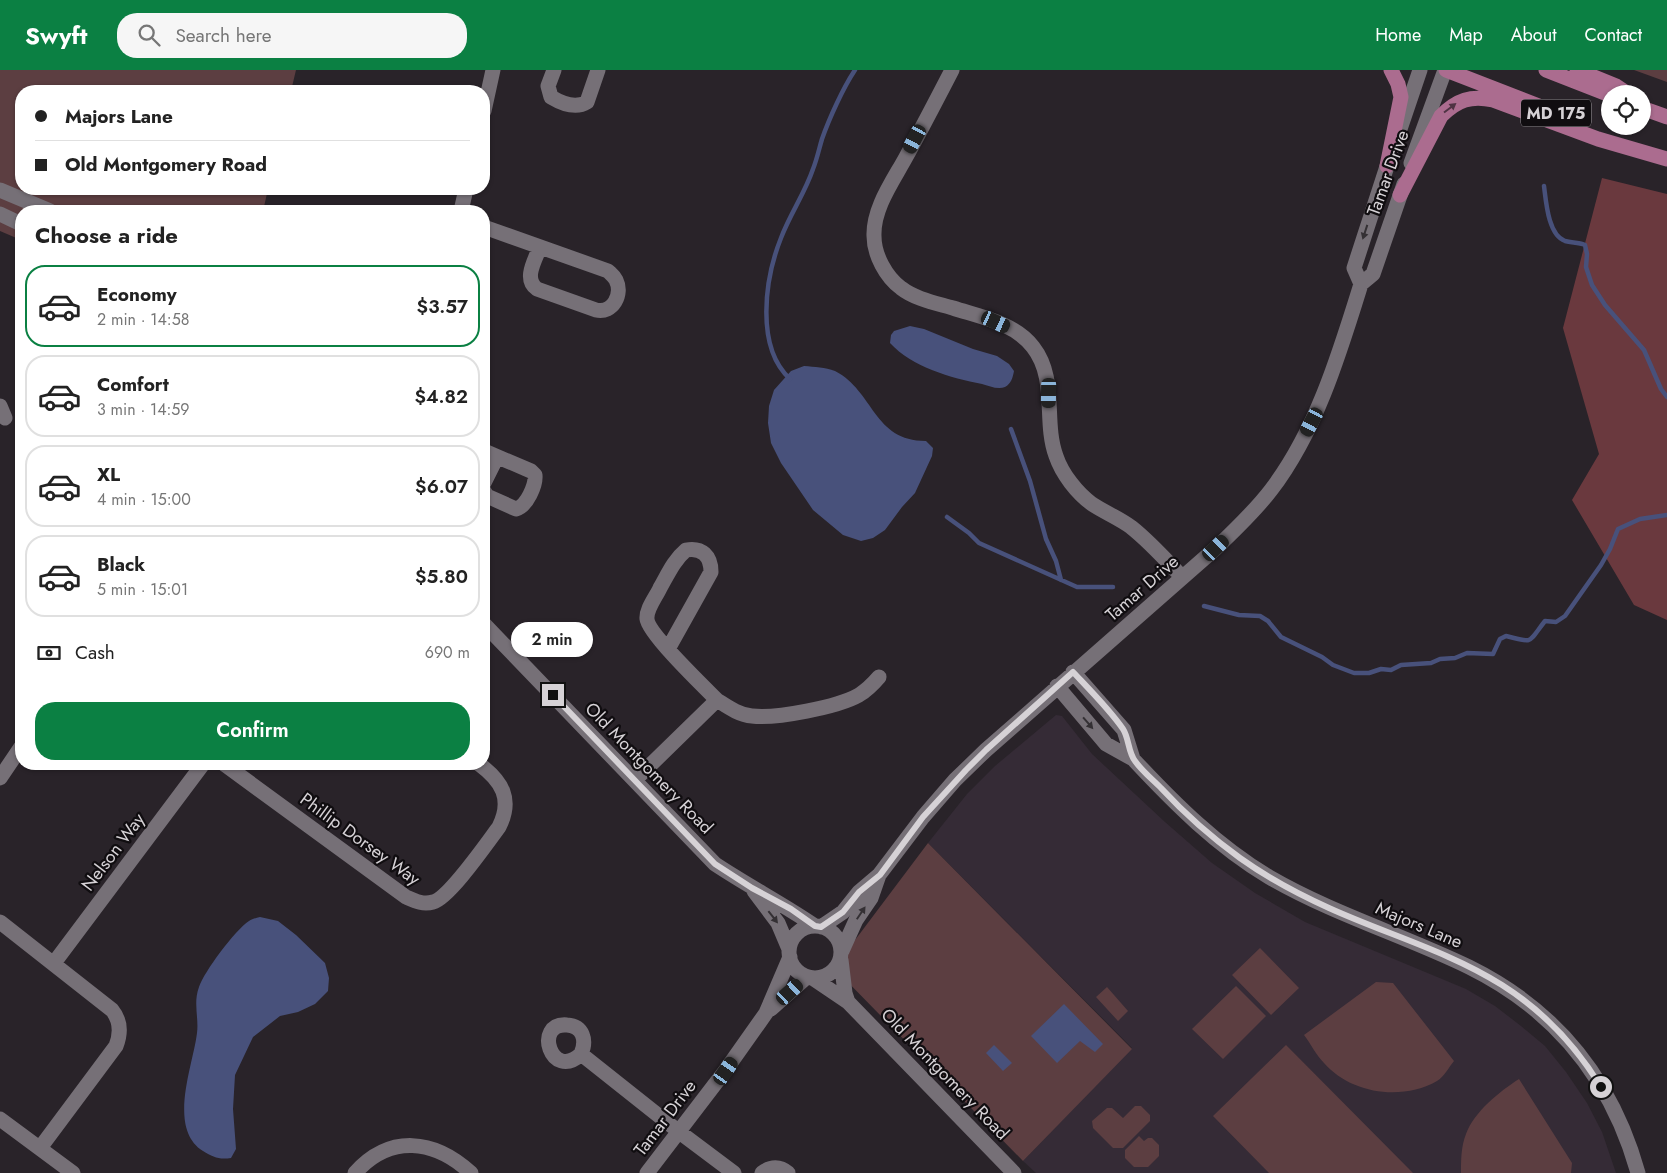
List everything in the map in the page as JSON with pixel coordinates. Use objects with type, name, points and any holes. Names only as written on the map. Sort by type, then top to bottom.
[{"type":"main road","points":[[1387,166],[1401,97],[1398,84],[1391,70]]},
{"type":"main road","name":"MD 175","points":[[1445,70],[1667,155]]},
{"type":"main road","name":"MD 175","points":[[1546,70],[1601,91]]},
{"type":"main road","points":[[1577,70],[1614,85]]},
{"type":"main road","points":[[1400,195],[1441,116],[1458,103],[1480,97],[1494,100],[1598,139],[1667,159]]},
{"type":"main road","points":[[1651,108],[1664,116]]},
{"type":"main road","points":[[1651,111],[1664,116]]},
{"type":"street","points":[[490,85],[493,70]]},
{"type":"street","points":[[554,70],[548,86],[551,97],[574,106],[583,105],[587,102],[598,70]]},
{"type":"street","points":[[952,70],[879,209],[873,237],[882,267],[896,284],[914,296],[996,322],[1024,337],[1042,360],[1049,393],[1049,417],[1052,438],[1056,457],[1066,476],[1092,503],[1130,526],[1182,577]]},
{"type":"street","name":"Tamar Drive","points":[[1362,284],[1354,268],[1420,70]]},
{"type":"street","name":"Tamar Drive","points":[[818,926],[843,912],[859,892],[880,875],[923,817],[955,780],[986,750],[1246,519],[1271,491],[1292,460],[1312,422],[1330,377],[1362,284],[1373,274],[1445,70]]},
{"type":"street","points":[[0,190],[36,205]]},
{"type":"street","points":[[0,214],[15,221]]},
{"type":"street","points":[[490,229],[608,271],[616,277],[618,284],[618,294],[613,306],[603,312],[533,286],[530,282],[530,276],[540,247]]},
{"type":"street","points":[[490,454],[531,471],[535,475],[534,485],[520,507],[516,508],[490,497]]},
{"type":"street","points":[[668,649],[711,572],[707,556],[698,550],[686,550],[676,559],[646,617],[649,628],[668,649],[717,700],[731,709],[751,716],[786,715],[843,702],[871,687],[879,677]]},
{"type":"street","name":"Old Montgomery Road","points":[[490,630],[715,864],[818,926]]},
{"type":"street","name":"Majors Lane","points":[[1073,672],[1124,730],[1133,759]]},
{"type":"street","name":"Majors Lane","points":[[1057,686],[1106,744],[1133,759],[1180,808],[1213,838],[1269,877],[1329,908],[1469,967],[1502,985],[1553,1024],[1581,1056],[1619,1119],[1630,1145],[1638,1173]]},
{"type":"street","points":[[635,780],[717,700]]},
{"type":"street","points":[[0,778],[15,756]]},
{"type":"street","name":"Nelson Way","points":[[54,963],[199,770]]},
{"type":"street","name":"Phillip Dorsey Way","points":[[232,770],[406,897],[424,903],[432,902],[446,895],[499,827],[504,816],[505,796],[497,780],[486,770]]},
{"type":"street","name":"Tamar Drive","points":[[841,956],[856,920],[871,898],[880,875]]},
{"type":"street","name":"Old Montgomery Road","points":[[752,888],[778,923],[789,953]]},
{"type":"street","points":[[0,922],[112,1010],[117,1016],[120,1030],[116,1046],[40,1148]]},
{"type":"street","points":[[841,956],[836,968],[829,975],[810,978],[797,971],[792,965],[789,953],[792,941],[802,930],[818,926],[835,935],[840,942],[845,993],[848,1002]]},
{"type":"street","name":"Tamar Drive","points":[[647,1173],[726,1071],[766,1013],[789,953]]},
{"type":"street","name":"Tamar Drive","points":[[766,1013],[810,978]]},
{"type":"street","name":"Old Montgomery Road","points":[[810,978],[848,1002],[1014,1173]]},
{"type":"street","points":[[581,1054],[734,1173]]},
{"type":"street","points":[[0,1120],[73,1173]]},
{"type":"street","points":[[355,1173],[379,1153],[392,1148],[417,1145],[430,1148],[457,1160],[471,1173]]},
{"type":"street","points":[[762,1173],[771,1168],[779,1168],[788,1173]]},
{"type":"shaded area","points":[[0,70],[296,70],[292,85],[15,85],[15,195],[267,195],[264,205],[15,205],[15,237],[0,231]]},
{"type":"shaded area","points":[[1634,70],[1667,70],[1667,82]]},
{"type":"shaded area","points":[[1602,178],[1667,194],[1667,620],[1634,605],[1572,500],[1599,454],[1563,328]]},
{"type":"shaded area","points":[[1056,715],[1062,716],[1092,754],[1165,822],[1212,863],[1255,893],[1305,922],[1466,989],[1495,1006],[1521,1026],[1545,1046],[1587,1103],[1602,1132],[1616,1173],[1036,1173],[1023,1161],[1132,1048],[928,843],[967,794],[995,766]]},
{"type":"shaded area","points":[[928,843],[1132,1049],[1023,1161],[834,968]]},
{"type":"shaded area","points":[[1260,948],[1299,988],[1271,1015],[1232,975]]},
{"type":"shaded area","points":[[1376,982],[1393,983],[1454,1061],[1437,1081],[1408,1091],[1393,1092],[1362,1088],[1348,1082],[1335,1073],[1321,1060],[1304,1035]]},
{"type":"shaded area","points":[[1236,986],[1266,1016],[1223,1059],[1192,1029]]},
{"type":"shaded area","points":[[1107,987],[1128,1011],[1118,1021],[1096,997]]},
{"type":"shaded area","points":[[1286,1045],[1413,1173],[1269,1173],[1213,1116]]},
{"type":"shaded area","points":[[1519,1079],[1572,1163],[1571,1173],[1461,1173],[1463,1143],[1470,1126],[1488,1103]]},
{"type":"shaded area","points":[[1135,1106],[1141,1106],[1150,1115],[1150,1121],[1123,1148],[1113,1148],[1093,1128],[1092,1121],[1107,1108],[1112,1108],[1123,1118]]},
{"type":"shaded area","points":[[1139,1136],[1144,1141],[1152,1138],[1159,1145],[1159,1156],[1148,1167],[1134,1167],[1125,1158],[1125,1150]]},
{"type":"water","points":[[910,326],[924,329],[973,349],[997,356],[1009,364],[1014,371],[1009,384],[1002,388],[996,388],[945,375],[909,359],[890,343],[891,335],[894,331]]},
{"type":"water","points":[[804,366],[835,371],[858,390],[875,414],[895,433],[908,439],[926,441],[933,448],[932,456],[915,493],[885,530],[873,538],[861,541],[843,535],[813,510],[781,463],[771,443],[768,423],[769,406],[774,390],[791,371]]},
{"type":"water","points":[[260,917],[278,921],[296,935],[325,963],[329,978],[328,991],[315,1004],[298,1012],[280,1016],[253,1037],[235,1075],[233,1109],[236,1149],[231,1158],[220,1158],[203,1151],[192,1141],[186,1127],[184,1112],[185,1096],[197,1033],[197,993],[202,980],[228,942],[249,921]]},
{"type":"water","points":[[1064,1004],[1103,1044],[1095,1052],[1080,1041],[1057,1063],[1031,1036]]},
{"type":"water","points":[[994,1045],[1012,1063],[1003,1071],[986,1053]]},
{"type":"waterway","points":[[790,379],[779,365],[772,349],[768,331],[766,312],[771,272],[781,238],[810,178],[828,122],[855,70]]},
{"type":"waterway","points":[[1544,186],[1549,217],[1555,232],[1559,238],[1565,241],[1585,245],[1587,254],[1586,267],[1592,285],[1605,305],[1644,350],[1661,389],[1667,397]]},
{"type":"waterway","points":[[1011,429],[1030,481],[1046,539],[1056,561],[1061,580]]},
{"type":"waterway","points":[[1204,606],[1239,615],[1260,616],[1268,621],[1281,637],[1322,657],[1333,665],[1354,673],[1369,673],[1381,669],[1391,670],[1401,665],[1431,663],[1440,659],[1455,658],[1467,653],[1493,654],[1500,639],[1506,636],[1529,640],[1545,621],[1556,622],[1565,616],[1601,565],[1618,529],[1640,519],[1667,515]]},
{"type":"waterway","points":[[947,517],[979,543],[1077,587],[1113,587]]},
{"type":"route","points":[[553,695],[715,864],[752,888],[791,909],[815,926],[821,927],[843,912],[859,892],[880,875],[923,817],[955,780],[1073,672],[1124,730],[1133,759],[1180,808],[1213,838],[1269,877],[1303,895],[1329,908],[1469,967],[1502,985],[1553,1024],[1581,1056],[1601,1087]]}]
